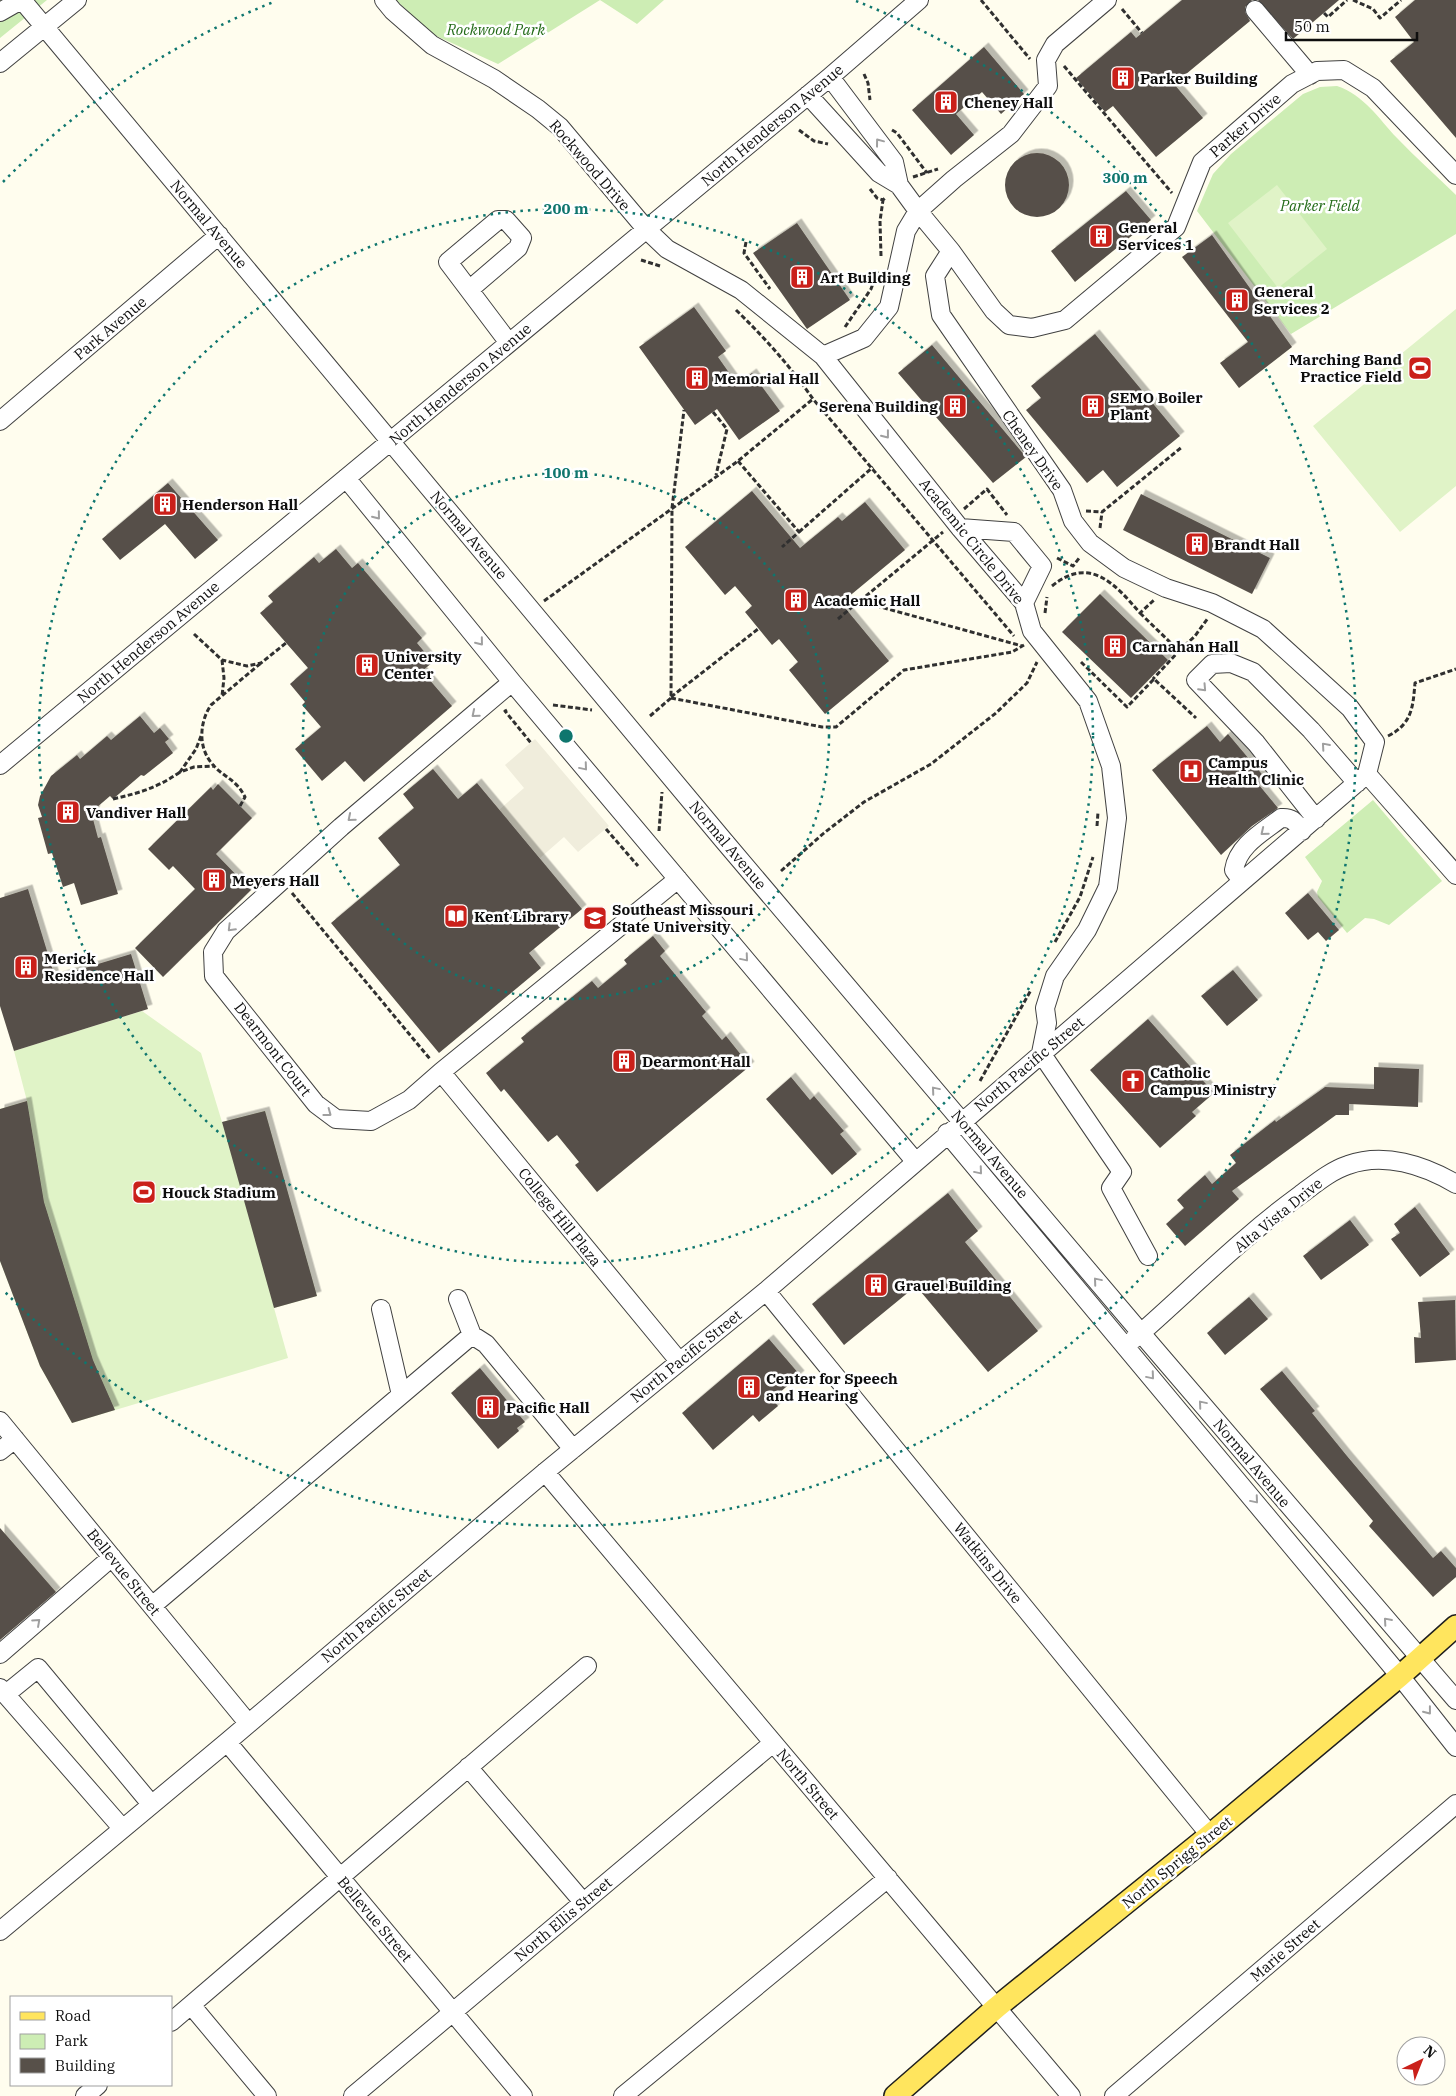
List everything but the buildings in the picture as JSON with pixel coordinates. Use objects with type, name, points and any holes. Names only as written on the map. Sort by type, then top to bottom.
[{"type":"main road","name":"North Sprigg Street","points":[[895,2096],[997,2007],[1210,1835],[1400,1676],[1456,1626]]},
{"type":"street","points":[[0,12],[21,0]]},
{"type":"street","name":"Normal Avenue","points":[[21,0],[531,610],[962,1121],[1456,1700]]},
{"type":"street","points":[[0,63],[77,0]]},
{"type":"street","name":"Rockwood Drive","points":[[384,0],[393,11],[432,45],[494,78],[538,108],[560,127],[646,229],[667,249],[741,290],[823,356]]},
{"type":"street","name":"North Henderson Avenue","points":[[0,765],[830,77],[919,0]]},
{"type":"street","points":[[823,356],[864,338],[889,307],[906,230],[918,211],[954,179],[1011,134],[1048,86],[1046,60],[1055,44],[1114,3]]},
{"type":"street","points":[[1255,10],[1310,75]]},
{"type":"street","name":"Parker Drive","points":[[951,251],[994,310],[1009,325],[1032,328],[1066,320],[1176,227],[1202,162],[1292,84],[1317,71],[1344,70],[1374,88],[1456,175]]},
{"type":"street","points":[[830,77],[894,162],[900,186],[951,251]]},
{"type":"street","points":[[808,95],[879,173],[900,186]]},
{"type":"street","name":"Park Avenue","points":[[0,421],[219,235]]},
{"type":"street","name":"Cheney Drive","points":[[951,251],[935,276],[941,316],[1062,490],[1073,521],[1090,543],[1124,568],[1166,588],[1215,605],[1263,629],[1350,708],[1375,742]]},
{"type":"street","points":[[469,290],[509,343]]},
{"type":"street","name":"Academic Circle Drive","points":[[823,356],[955,525],[1024,603],[1032,631],[1030,646],[1088,701],[1111,766],[1117,818],[1108,887],[1087,930],[1055,976],[1046,1008],[1047,1023],[1041,1054]]},
{"type":"street","points":[[346,478],[512,682],[915,1161]]},
{"type":"street","points":[[955,525],[1014,532],[1042,566],[1024,603]]},
{"type":"street","points":[[1316,819],[1256,743],[1196,680],[1212,664],[1231,663],[1253,672],[1456,875]]},
{"type":"street","name":"Dearmont Court","points":[[512,682],[341,826],[226,931],[213,952],[214,976],[316,1104],[336,1119],[371,1120],[409,1100],[440,1072],[678,879]]},
{"type":"street","points":[[1362,779],[1375,742]]},
{"type":"street","name":"North Pacific Street","points":[[0,1931],[227,1742],[545,1472],[766,1291],[947,1133],[1362,779]]},
{"type":"street","points":[[1242,881],[1234,870],[1236,860],[1243,848],[1281,818],[1288,817],[1293,820],[1302,831]]},
{"type":"street","points":[[1041,1054],[1122,1172],[1111,1188],[1148,1256]]},
{"type":"street","name":"College Hill Plaza","points":[[440,1072],[679,1361]]},
{"type":"street","name":"Normal Avenue","points":[[947,1133],[1400,1676],[1456,1747]]},
{"type":"street","name":"Alta Vista Drive","points":[[1126,1346],[1278,1211],[1334,1171],[1362,1161],[1392,1160],[1420,1166],[1456,1184]]},
{"type":"street","name":"Watkins Drive","points":[[766,1291],[1210,1835]]},
{"type":"street","points":[[458,1299],[472,1335],[486,1344],[573,1449]]},
{"type":"street","points":[[381,1309],[401,1395]]},
{"type":"street","points":[[152,1606],[472,1335]]},
{"type":"street","name":"Bellevue Street","points":[[0,1421],[248,1723]]},
{"type":"street","points":[[0,1451],[15,1439]]},
{"type":"street","name":"North Street","points":[[545,1472],[1071,2096]]},
{"type":"street","points":[[0,1654],[112,1557]]},
{"type":"street","points":[[172,2021],[587,1666]]},
{"type":"street","points":[[122,1828],[3,1691],[38,1668],[151,1804]]},
{"type":"street","name":"Bellevue Street","points":[[227,1742],[523,2096]]},
{"type":"street","name":"North Ellis Street","points":[[353,2096],[773,1743]]},
{"type":"street","points":[[468,1767],[583,1902]]},
{"type":"street","name":"Marie Street","points":[[1114,2096],[1456,1804]]},
{"type":"street","points":[[623,2096],[888,1878]]},
{"type":"street","points":[[191,2005],[267,2096]]},
{"type":"street","points":[[85,2096],[97,2086]]},
{"type":"path","points":[[981,0],[1032,63]]},
{"type":"path","points":[[1324,13],[1328,17],[1347,0]]},
{"type":"path","points":[[1353,0],[1373,9],[1380,18],[1401,0]]},
{"type":"path","points":[[1114,3],[1142,33]]},
{"type":"path","points":[[1052,50],[1079,86],[1184,207]]},
{"type":"path","points":[[864,74],[868,84],[871,103]]},
{"type":"path","points":[[886,127],[897,133],[927,173]]},
{"type":"path","points":[[799,130],[814,141],[828,144],[834,150]]},
{"type":"path","points":[[882,260],[880,221],[883,200],[913,177],[944,168]]},
{"type":"path","points":[[866,183],[877,198],[883,200]]},
{"type":"path","points":[[746,242],[744,253],[775,296]]},
{"type":"path","points":[[641,260],[669,269]]},
{"type":"path","points":[[841,332],[871,288],[879,267]]},
{"type":"path","points":[[729,304],[765,338],[791,368],[813,399],[933,538],[1030,646]]},
{"type":"path","points":[[531,610],[738,461],[813,399]]},
{"type":"path","points":[[671,698],[672,508],[684,410]]},
{"type":"path","points":[[714,412],[727,429],[716,476]]},
{"type":"path","points":[[1083,511],[1102,512],[1182,447]]},
{"type":"path","points":[[738,461],[799,532]]},
{"type":"path","points":[[782,547],[873,467]]},
{"type":"path","points":[[838,619],[933,538],[955,525],[965,508],[987,489],[1008,517]]},
{"type":"path","points":[[1100,530],[1102,512]]},
{"type":"path","points":[[1052,556],[1073,566],[1080,557]]},
{"type":"path","points":[[1048,590],[1066,577],[1079,572],[1093,573],[1105,579],[1126,597],[1179,651]]},
{"type":"path","points":[[1140,613],[1166,588]]},
{"type":"path","points":[[859,601],[1030,646]]},
{"type":"path","points":[[1075,656],[1127,707],[1195,636],[1215,605]]},
{"type":"path","points":[[650,716],[758,629]]},
{"type":"path","points":[[194,634],[222,660],[246,666],[261,663]]},
{"type":"path","points":[[180,772],[196,749],[206,712],[211,705],[286,643]]},
{"type":"path","points":[[671,698],[822,727],[836,727],[904,670],[1012,652],[1030,646]]},
{"type":"path","points":[[1032,656],[1042,668]]},
{"type":"path","points":[[222,660],[224,678],[222,696]]},
{"type":"path","points":[[781,871],[824,833],[864,802],[931,764],[996,713],[1027,683],[1037,662]]},
{"type":"path","points":[[1375,742],[1396,732],[1409,718],[1414,683],[1456,669]]},
{"type":"path","points":[[1153,680],[1196,718]]},
{"type":"path","points":[[513,704],[505,711],[531,743]]},
{"type":"path","points":[[545,704],[592,710]]},
{"type":"path","points":[[201,735],[210,761],[239,785],[245,798],[240,806]]},
{"type":"path","points":[[113,799],[157,787],[180,772],[194,767],[216,766]]},
{"type":"path","points":[[659,831],[662,792]]},
{"type":"path","points":[[1096,833],[1098,805]]},
{"type":"path","points":[[606,829],[638,866]]},
{"type":"path","points":[[1054,945],[1080,897],[1094,852]]},
{"type":"path","points":[[282,881],[440,1072]]},
{"type":"path","points":[[980,1081],[1033,986]]},
{"type":"green space","points":[[0,0],[47,0],[0,38]]},
{"type":"green space","name":"Rockwood Park","points":[[396,0],[600,0],[498,64],[432,34]]},
{"type":"green space","points":[[600,0],[664,0],[637,24]]},
{"type":"green space","name":"Parker Field","points":[[1337,86],[1347,90],[1363,101],[1390,131],[1456,195],[1456,234],[1291,334],[1197,211],[1213,174],[1231,154],[1303,94],[1320,87]]},
{"type":"green space","points":[[1277,185],[1327,249],[1278,288],[1228,223]]},
{"type":"green space","name":"Marching Band Practice Field","points":[[1456,309],[1456,486],[1400,532],[1313,426]]},
{"type":"green space","points":[[1373,800],[1442,881],[1389,925],[1374,919],[1365,918],[1347,933],[1318,897],[1317,892],[1322,881],[1305,857]]},
{"type":"green space","name":"Houck Stadium","points":[[142,1011],[201,1053],[222,1122],[265,1111],[317,1296],[274,1308],[288,1358],[72,1423],[40,1366],[0,1261],[0,1109],[27,1101],[14,1051]]},
{"type":"shaded area","points":[[535,739],[609,826],[578,852],[564,837],[540,858],[499,810],[524,788],[505,765]]},
{"type":"place","name":"Parker Building","points":[[1123,78]]},
{"type":"place","name":"Cheney Hall","points":[[946,102]]},
{"type":"place","name":"General Services 1","points":[[1101,236]]},
{"type":"place","name":"Art Building","points":[[802,277]]},
{"type":"place","name":"General Services 2","points":[[1237,300]]},
{"type":"place","name":"Marching Band Practice Field","points":[[1420,368]]},
{"type":"place","name":"Memorial Hall","points":[[697,378]]},
{"type":"place","name":"Serena Building","points":[[955,406]]},
{"type":"place","name":"SEMO Boiler Plant","points":[[1093,406]]},
{"type":"place","name":"Henderson Hall","points":[[165,504]]},
{"type":"place","name":"Brandt Hall","points":[[1197,544]]},
{"type":"place","name":"Academic Hall","points":[[796,600]]},
{"type":"place","name":"Carnahan Hall","points":[[1115,646]]},
{"type":"place","name":"University Center","points":[[367,665]]},
{"type":"place","name":"Campus Health Clinic","points":[[1191,771]]},
{"type":"place","name":"Vandiver Hall","points":[[68,812]]},
{"type":"place","name":"Meyers Hall","points":[[214,880]]},
{"type":"place","name":"Kent Library","points":[[456,916]]},
{"type":"place","name":"Southeast Missouri State University","points":[[595,918]]},
{"type":"place","name":"Merick Residence Hall","points":[[26,967]]},
{"type":"place","name":"Dearmont Hall","points":[[624,1061]]},
{"type":"place","name":"Catholic Campus Ministry","points":[[1133,1081]]},
{"type":"place","name":"Houck Stadium","points":[[144,1192]]},
{"type":"place","name":"Grauel Building","points":[[876,1285]]},
{"type":"place","name":"Center for Speech and Hearing","points":[[749,1387]]},
{"type":"place","name":"Pacific Hall","points":[[488,1407]]}]
